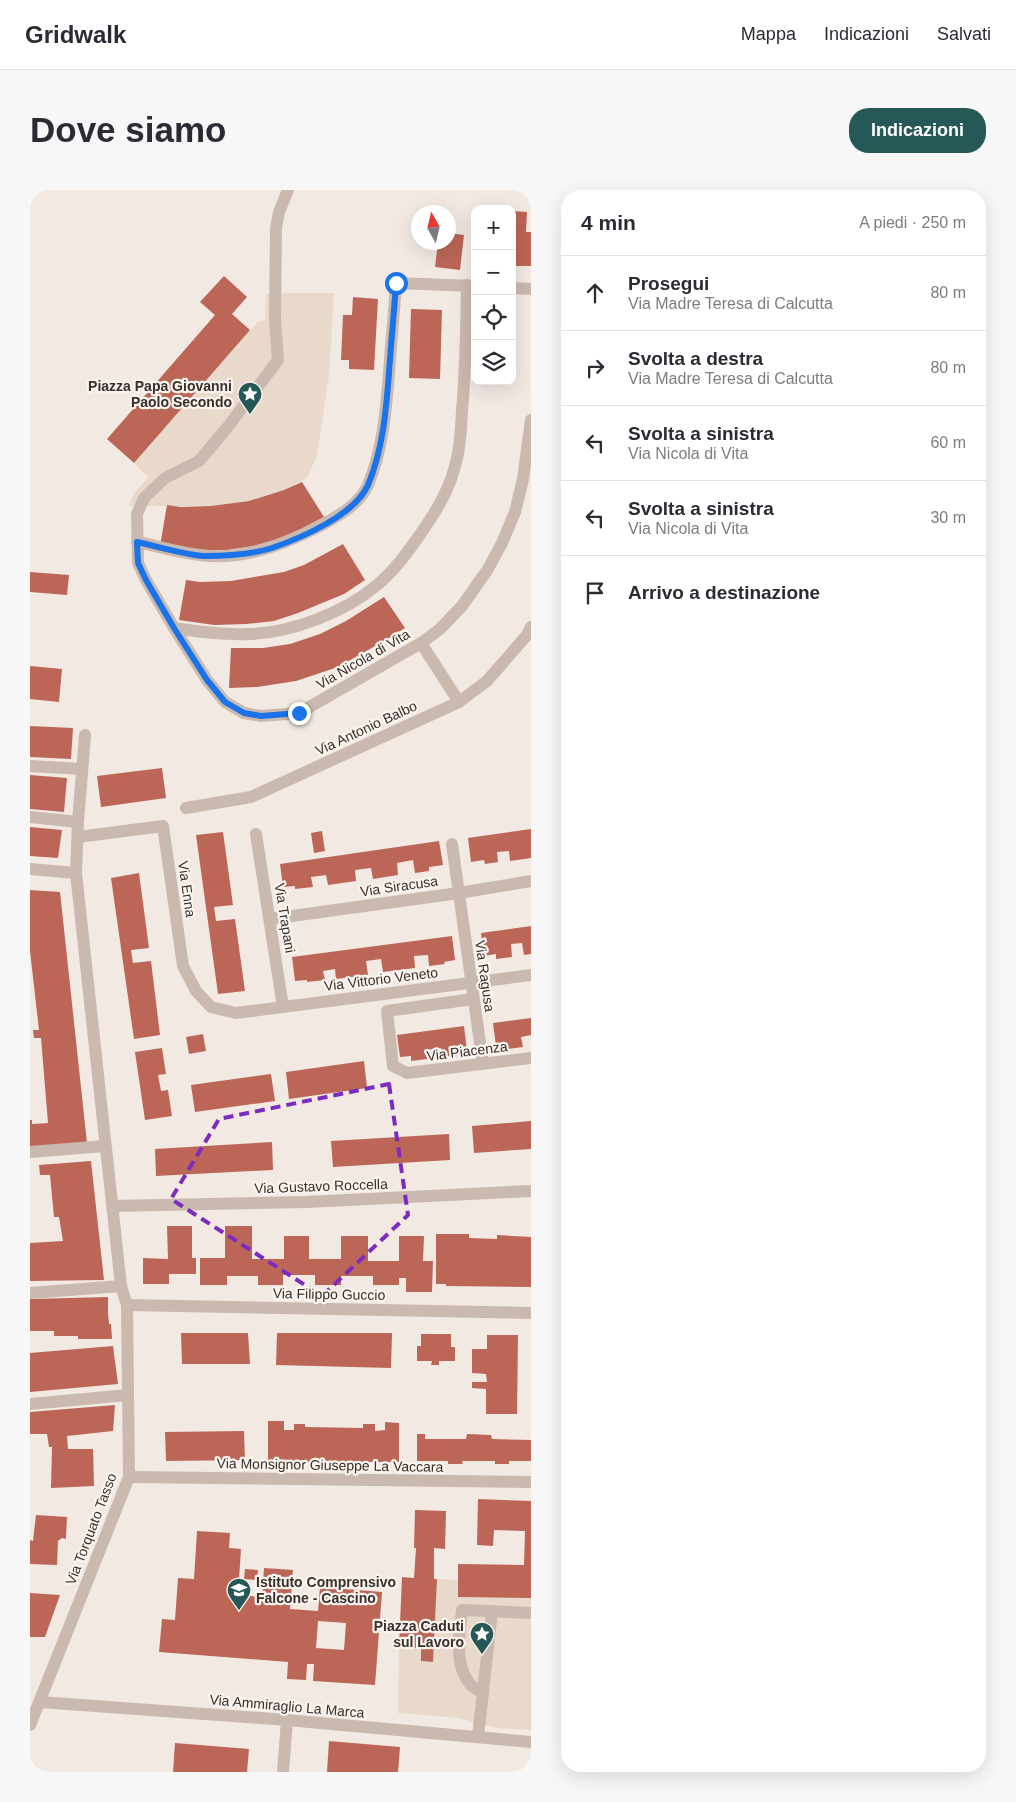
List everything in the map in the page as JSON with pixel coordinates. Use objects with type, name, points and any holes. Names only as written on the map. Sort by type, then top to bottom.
[{"type":"street","points":[[174,628],[220,634],[267,633],[300,625],[342,607],[378,584],[394,569],[437,511],[453,474],[460,446],[471,285],[396,283],[384,426],[377,459],[367,486],[356,503],[336,517],[302,535],[271,548],[237,555],[201,556],[137,542],[137,514],[144,498],[165,478],[199,461],[228,428],[278,360],[275,319],[276,228],[279,212],[288,190]]},
{"type":"street","points":[[516,288],[531,288]]},
{"type":"street","name":"Via Nicola di Vita","points":[[137,542],[138,563],[174,628],[207,680],[225,702],[244,713],[261,716],[299,713],[421,643],[440,629],[462,606],[488,569],[502,543],[515,512],[523,478],[531,420]]},
{"type":"street","name":"Via Antonio Balbo","points":[[186,808],[251,797],[459,702],[487,681],[529,632]]},
{"type":"street","points":[[421,643],[459,702]]},
{"type":"street","name":"Via Torquato Tasso","points":[[30,1725],[129,1477],[127,1305],[121,1286],[76,873],[85,735]]},
{"type":"street","points":[[30,766],[82,769]]},
{"type":"street","points":[[30,817],[78,822]]},
{"type":"street","name":"Via Enna","points":[[78,838],[163,826],[183,966],[196,991],[211,1007],[236,1013]]},
{"type":"street","name":"Via Trapani","points":[[256,834],[283,1007]]},
{"type":"street","name":"Via Ragusa","points":[[452,844],[483,1064]]},
{"type":"street","points":[[30,869],[76,873]]},
{"type":"street","name":"Via Siracusa","points":[[270,919],[531,881]]},
{"type":"street","name":"Via Vittorio Veneto","points":[[236,1013],[531,975]]},
{"type":"street","name":"Via Piacenza","points":[[473,998],[387,1011],[394,1066],[406,1073],[531,1058]]},
{"type":"street","points":[[30,1152],[105,1146]]},
{"type":"street","name":"Via Gustavo Roccella","points":[[113,1206],[307,1202],[531,1191]]},
{"type":"street","points":[[30,1293],[121,1286]]},
{"type":"street","name":"Via Filippo Guccio","points":[[127,1305],[531,1313]]},
{"type":"street","points":[[30,1404],[128,1395]]},
{"type":"street","name":"Via Monsignor Giuseppe La Vaccara","points":[[129,1477],[531,1482]]},
{"type":"street","points":[[483,1693],[470,1685],[461,1669],[459,1657],[462,1610],[531,1612]]},
{"type":"street","points":[[478,1738],[492,1611]]},
{"type":"street","name":"Via Ammiraglio La Marca","points":[[40,1702],[287,1720],[531,1742]]},
{"type":"street","points":[[283,1772],[287,1720]]},
{"type":"highlighted area","points":[[389,1084],[408,1215],[322,1296],[171,1199],[219,1119]]},
{"type":"shaded area","name":"Piazza Papa Giovanni Paolo Secondo","points":[[334,293],[329,375],[317,456],[307,478],[284,490],[249,501],[211,506],[129,506],[133,495],[148,477],[134,463],[250,330],[258,322],[265,320],[266,294]]},
{"type":"shaded area","name":"Piazza Caduti sul Lavoro","points":[[437,1579],[458,1580],[458,1597],[531,1598],[531,1730],[497,1728],[459,1718],[398,1713],[399,1647],[421,1648],[421,1661],[433,1662]]},
{"type":"building","points":[[516,211],[527,212],[526,232],[531,232],[531,266],[516,266]]},
{"type":"building","points":[[456,234],[464,235],[460,270],[435,267],[437,250],[456,250]]},
{"type":"building","points":[[224,276],[247,297],[232,314],[250,330],[134,463],[107,439],[215,315],[200,302]]},
{"type":"building","points":[[353,297],[378,299],[374,370],[349,369],[349,360],[341,360],[343,315],[352,315]]},
{"type":"building","points":[[411,309],[442,310],[440,379],[409,378]]},
{"type":"building","points":[[302,482],[324,517],[301,529],[278,539],[254,546],[227,550],[195,550],[160,546],[167,505],[181,507],[211,506],[249,501]]},
{"type":"building","points":[[343,544],[365,580],[344,594],[274,621],[214,625],[179,620],[186,580],[200,582],[231,581],[284,572],[304,565]]},
{"type":"building","points":[[30,572],[69,575],[67,595],[30,592]]},
{"type":"building","points":[[384,597],[405,628],[384,641],[338,667],[296,681],[257,687],[229,688],[231,648],[263,648],[290,644],[320,634],[346,621]]},
{"type":"building","points":[[30,666],[62,669],[59,702],[30,699]]},
{"type":"building","points":[[30,726],[73,728],[71,759],[30,757]]},
{"type":"building","points":[[162,768],[166,798],[101,807],[97,776]]},
{"type":"building","points":[[30,775],[67,778],[64,812],[30,809]]},
{"type":"building","points":[[30,827],[62,830],[58,858],[30,856]]},
{"type":"building","points":[[531,829],[531,858],[510,861],[509,851],[497,852],[498,862],[485,864],[484,860],[471,862],[468,838]]},
{"type":"building","points":[[322,831],[325,851],[314,853],[311,833]]},
{"type":"building","points":[[223,832],[233,905],[214,907],[216,921],[235,919],[245,991],[218,994],[196,835]]},
{"type":"building","points":[[439,841],[443,865],[429,867],[429,871],[415,873],[413,860],[397,863],[398,875],[373,879],[371,868],[355,870],[356,881],[328,885],[326,875],[311,877],[313,887],[295,889],[295,886],[283,887],[280,864]]},
{"type":"building","points":[[139,873],[149,948],[131,950],[133,963],[151,961],[160,1035],[134,1039],[111,878]]},
{"type":"building","points":[[30,890],[60,892],[87,1143],[30,1147],[30,1120],[32,1120],[32,1124],[48,1123],[41,1038],[34,1038],[33,1030],[39,1030],[30,951]]},
{"type":"building","points":[[531,926],[531,954],[524,955],[522,943],[511,944],[512,957],[496,959],[496,954],[484,956],[481,933]]},
{"type":"building","points":[[452,936],[455,960],[444,962],[445,964],[429,966],[428,955],[414,956],[415,968],[383,972],[381,959],[366,961],[368,975],[336,979],[335,969],[323,971],[325,980],[295,981],[292,957]]},
{"type":"building","points":[[531,1018],[531,1035],[521,1037],[523,1047],[507,1049],[506,1044],[496,1046],[493,1023]]},
{"type":"building","points":[[464,1026],[467,1051],[457,1052],[457,1056],[443,1057],[441,1048],[425,1050],[427,1059],[411,1061],[411,1056],[400,1057],[397,1035]]},
{"type":"building","points":[[203,1034],[206,1051],[189,1054],[186,1037]]},
{"type":"building","points":[[162,1048],[166,1074],[158,1075],[161,1091],[168,1090],[172,1116],[145,1120],[135,1052]]},
{"type":"building","points":[[364,1061],[367,1088],[289,1099],[286,1072]]},
{"type":"building","points":[[271,1074],[275,1101],[195,1112],[191,1085]]},
{"type":"building","points":[[531,1121],[531,1149],[474,1153],[472,1126]]},
{"type":"building","points":[[449,1134],[450,1160],[333,1167],[331,1141]]},
{"type":"building","points":[[272,1142],[273,1170],[156,1176],[155,1149]]},
{"type":"building","points":[[91,1161],[104,1280],[30,1281],[30,1243],[63,1241],[59,1217],[54,1217],[50,1175],[40,1175],[39,1165]]},
{"type":"building","points":[[167,1226],[192,1226],[192,1258],[196,1258],[196,1274],[169,1274],[169,1284],[143,1284],[143,1258],[168,1259]]},
{"type":"building","points":[[225,1226],[252,1226],[252,1259],[284,1259],[284,1236],[309,1236],[309,1259],[341,1259],[341,1236],[368,1236],[368,1261],[399,1261],[399,1236],[424,1236],[423,1261],[433,1261],[432,1292],[406,1292],[406,1278],[399,1278],[399,1285],[373,1285],[373,1276],[341,1276],[341,1285],[315,1285],[315,1275],[283,1275],[283,1285],[258,1285],[258,1276],[227,1276],[227,1285],[200,1285],[200,1258],[225,1258]]},
{"type":"building","points":[[436,1234],[469,1234],[469,1238],[497,1239],[497,1235],[531,1237],[531,1287],[446,1286],[446,1284],[436,1284]]},
{"type":"building","points":[[108,1297],[109,1324],[111,1324],[112,1339],[78,1339],[78,1336],[54,1336],[54,1331],[30,1331],[30,1299]]},
{"type":"building","points":[[181,1333],[248,1333],[250,1364],[182,1364]]},
{"type":"building","points":[[277,1333],[392,1333],[391,1368],[276,1365]]},
{"type":"building","points":[[421,1334],[451,1334],[451,1347],[455,1347],[455,1361],[439,1361],[439,1365],[431,1365],[432,1361],[417,1361],[417,1346],[421,1346]]},
{"type":"building","points":[[487,1335],[518,1335],[517,1414],[486,1414],[486,1389],[472,1388],[472,1382],[487,1382],[486,1374],[472,1373],[472,1349],[487,1349]]},
{"type":"building","points":[[113,1346],[118,1384],[30,1392],[30,1353]]},
{"type":"building","points":[[115,1405],[113,1431],[67,1436],[68,1449],[93,1449],[94,1486],[51,1488],[52,1447],[49,1447],[47,1434],[30,1434],[30,1412]]},
{"type":"building","points":[[268,1421],[284,1421],[284,1430],[294,1430],[294,1424],[305,1424],[305,1427],[363,1428],[363,1424],[375,1424],[375,1431],[385,1430],[385,1422],[399,1423],[399,1462],[268,1462]]},
{"type":"building","points":[[244,1431],[245,1460],[166,1461],[165,1432]]},
{"type":"building","points":[[417,1434],[425,1434],[425,1439],[466,1439],[467,1434],[491,1435],[492,1439],[531,1440],[531,1461],[509,1461],[509,1464],[495,1464],[495,1461],[462,1461],[463,1464],[448,1464],[448,1461],[417,1461]]},
{"type":"building","points":[[478,1499],[531,1501],[531,1598],[458,1597],[458,1564],[524,1565],[525,1531],[494,1530],[493,1546],[477,1545]]},
{"type":"building","points":[[415,1510],[446,1511],[445,1549],[434,1548],[434,1579],[437,1579],[433,1662],[421,1661],[421,1648],[399,1647],[402,1577],[414,1578],[416,1548],[414,1548]]},
{"type":"building","points":[[36,1515],[67,1517],[66,1539],[62,1538],[58,1541],[57,1565],[30,1564],[30,1540],[33,1541]]},
{"type":"building","points":[[197,1531],[230,1533],[229,1548],[241,1549],[238,1595],[262,1597],[264,1568],[293,1570],[290,1609],[318,1611],[320,1587],[382,1592],[375,1685],[313,1681],[314,1664],[307,1664],[306,1680],[287,1679],[288,1662],[159,1652],[162,1619],[175,1620],[178,1578],[194,1579]],"holes":[[[318,1621],[346,1623],[344,1650],[316,1648]]]},
{"type":"building","points":[[245,1569],[258,1570],[257,1580],[244,1579]]},
{"type":"building","points":[[30,1593],[60,1595],[45,1637],[30,1637]]},
{"type":"building","points":[[329,1741],[400,1747],[398,1772],[327,1772]]},
{"type":"building","points":[[175,1743],[249,1749],[247,1772],[173,1772]]},
{"type":"place","name":"Piazza Papa Giovanni Paolo Secondo","points":[[250,415]]},
{"type":"place","name":"Istituto Comprensivo Falcone - Cascino","points":[[239,1611]]},
{"type":"place","name":"Piazza Caduti sul Lavoro","points":[[482,1655]]},
{"type":"route","points":[[299,713],[261,716],[244,713],[225,702],[207,680],[146,580],[138,563],[137,542],[201,556],[237,555],[271,548],[302,535],[336,517],[356,503],[367,486],[377,459],[384,426],[396,283]]}]
